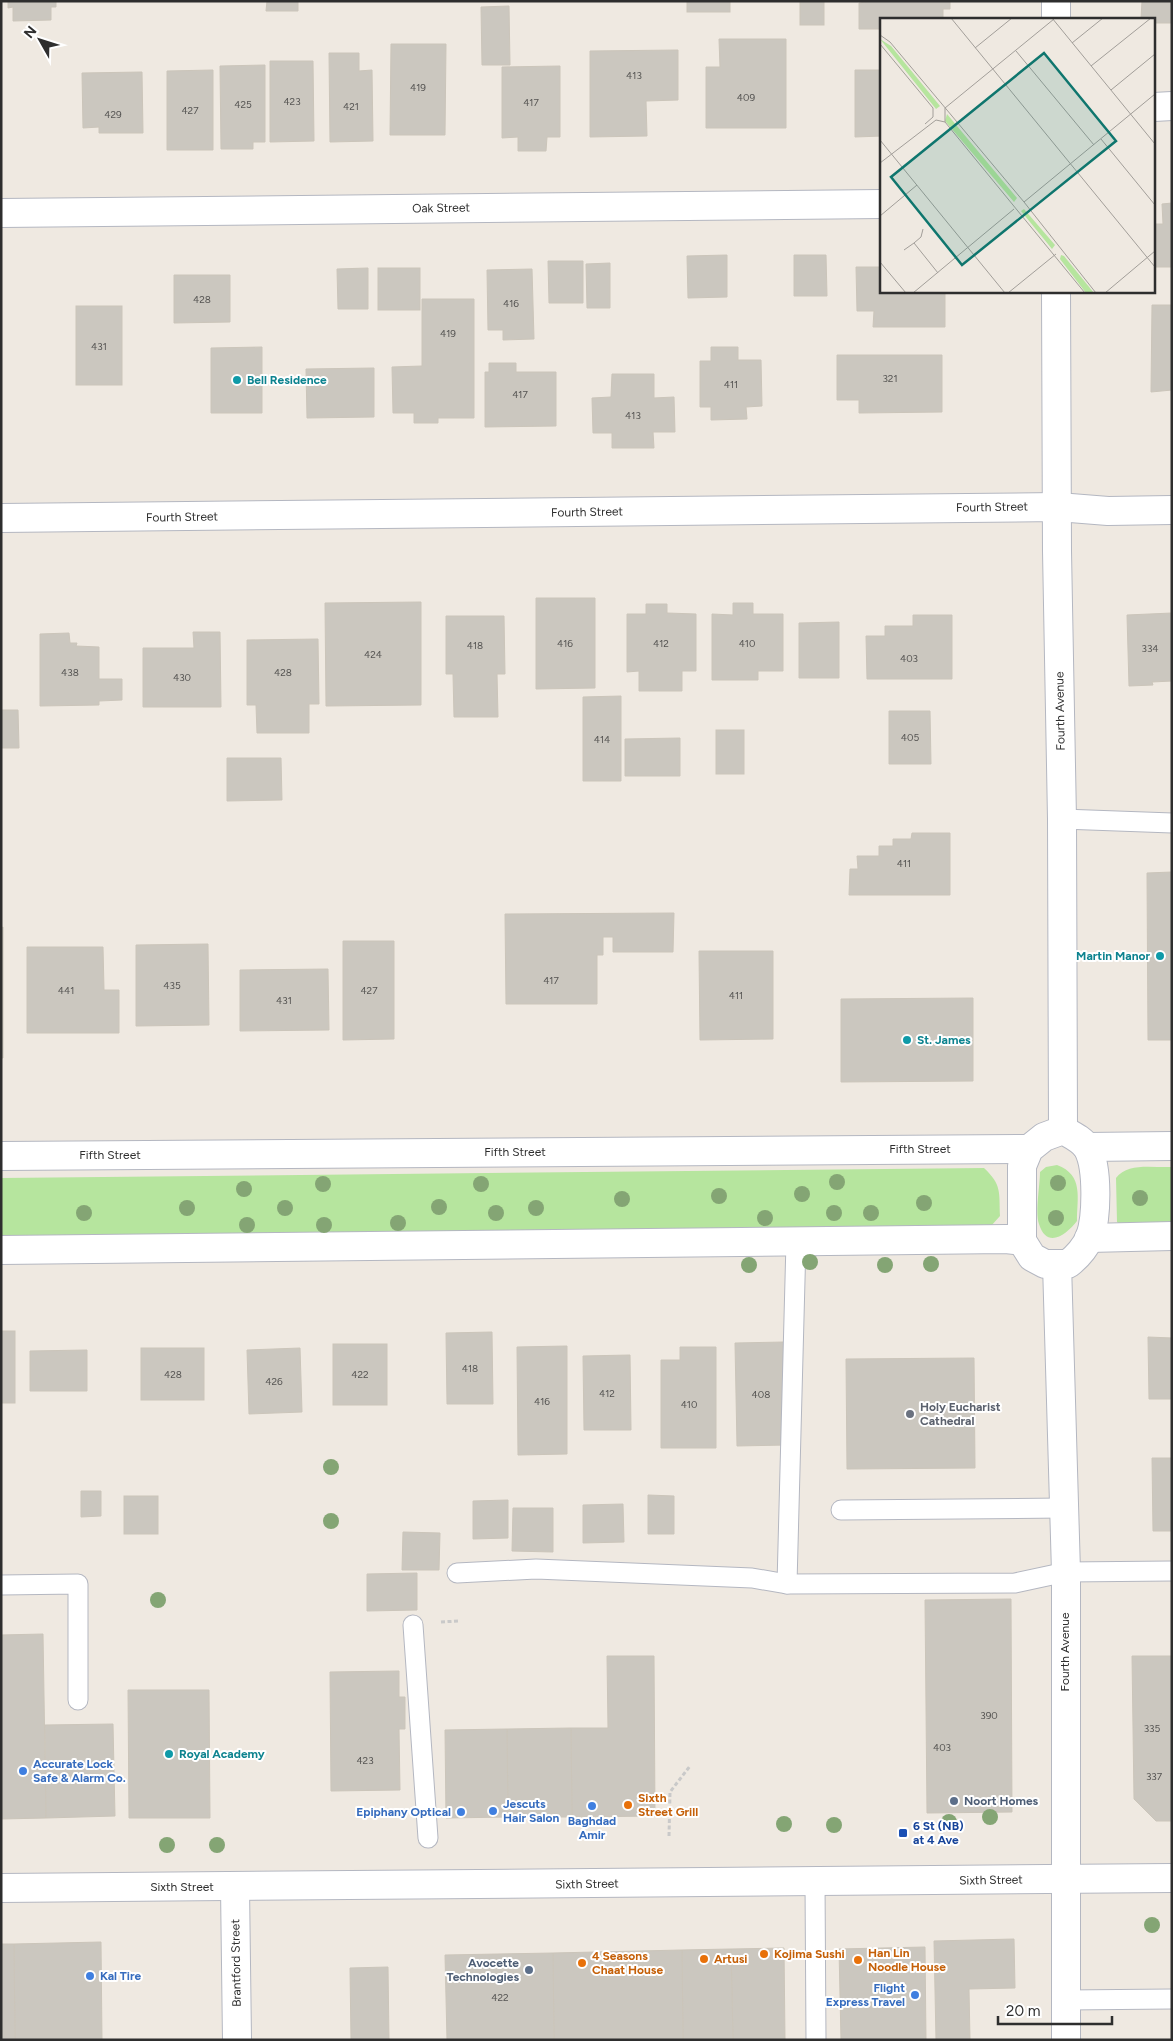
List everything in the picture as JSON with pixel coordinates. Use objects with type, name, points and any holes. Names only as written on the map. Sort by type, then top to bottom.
[{"type":"street","points":[[1056,1],[1056,18]]},
{"type":"street","points":[[1156,107],[1172,106]]},
{"type":"street","name":"Oak Street","points":[[1,212],[880,204]]},
{"type":"street","name":"Fourth Avenue","points":[[1056,292],[1062,819],[1063,1130]]},
{"type":"street","name":"Fourth Street","points":[[1,518],[1058,507],[1108,511],[1172,510]]},
{"type":"street","points":[[1063,1130],[1087,1147],[1095,1167],[1094,1217],[1090,1238],[1078,1256],[1068,1264],[1045,1264],[1032,1257],[1022,1241],[1022,1166],[1030,1149],[1044,1137],[1063,1130]]},
{"type":"street","points":[[1087,1147],[1172,1146]]},
{"type":"street","name":"Fifth Street","points":[[1,1156],[1030,1149]]},
{"type":"street","points":[[1090,1238],[1172,1236]]},
{"type":"street","points":[[1,1250],[1006,1239],[1022,1241]]},
{"type":"street","name":"Fourth Avenue","points":[[1056,1264],[1066,1572],[1064,1879],[1066,2040]]},
{"type":"street","name":"Sixth Street","points":[[1,1888],[1172,1878]]},
{"type":"street","name":"Brantford Street","points":[[235,1887],[237,2040]]},
{"type":"lane","points":[[1062,819],[1172,822]]},
{"type":"lane","points":[[787,1584],[796,1242]]},
{"type":"lane","points":[[841,1510],[1064,1508]]},
{"type":"lane","points":[[458,1573],[536,1570],[752,1578],[787,1584],[1015,1583],[1066,1572],[1172,1570]]},
{"type":"lane","points":[[1,1585],[78,1584],[78,1700]]},
{"type":"lane","points":[[412,1624],[428,1838]]},
{"type":"lane","points":[[815,1881],[816,2040]]},
{"type":"lane","points":[[1066,2000],[1172,1999]]},
{"type":"path","points":[[669,1836],[670,1792],[690,1766]]},
{"type":"green space","points":[[1057,1165],[1066,1169],[1075,1181],[1078,1196],[1077,1221],[1063,1235],[1052,1238],[1043,1232],[1039,1224],[1037,1213],[1038,1198],[1040,1172],[1046,1167]]},
{"type":"green space","points":[[1172,1167],[1172,1230],[1124,1228],[1117,1222],[1116,1178],[1121,1173],[1134,1168]]},
{"type":"green space","points":[[984,1168],[997,1184],[999,1195],[1000,1216],[991,1226],[1,1238],[1,1178]]},
{"type":"building","points":[[8,1],[56,1],[56,7],[51,7],[51,20],[13,21],[13,7],[8,8]]},
{"type":"building","points":[[267,1],[298,1],[298,11],[266,11]]},
{"type":"building","points":[[687,1],[730,1],[730,12],[687,12]]},
{"type":"building","points":[[800,1],[824,1],[824,25],[800,25]]},
{"type":"building","points":[[872,1],[950,1],[950,9],[943,9],[943,18],[880,18],[880,29],[859,29],[859,3]]},
{"type":"building","points":[[1142,1],[1172,1],[1172,23],[1156,23],[1156,18],[1141,18]]},
{"type":"building","points":[[509,6],[510,65],[482,65],[481,7]]},
{"type":"building","points":[[719,39],[786,39],[786,128],[706,128],[706,67],[720,67]]},
{"type":"building","points":[[391,44],[446,44],[445,135],[390,135]]},
{"type":"building","points":[[678,50],[678,100],[646,101],[647,136],[590,137],[590,51]]},
{"type":"building","points":[[329,53],[359,53],[359,71],[372,70],[373,141],[330,142]]},
{"type":"building","points":[[270,61],[313,61],[314,141],[270,142]]},
{"type":"building","points":[[265,65],[265,142],[253,142],[253,149],[221,149],[220,66]]},
{"type":"building","points":[[560,66],[560,137],[547,137],[546,151],[518,151],[518,137],[502,138],[502,67]]},
{"type":"building","points":[[213,70],[213,150],[167,150],[167,71]]},
{"type":"building","points":[[855,70],[880,70],[880,136],[855,137]]},
{"type":"building","points":[[142,72],[143,133],[99,133],[99,127],[83,128],[82,73]]},
{"type":"building","points":[[1172,203],[1172,267],[1156,267],[1156,224],[1163,224],[1162,204]]},
{"type":"building","points":[[727,255],[727,297],[688,298],[687,256]]},
{"type":"building","points":[[794,255],[826,255],[827,296],[794,296]]},
{"type":"building","points":[[548,261],[583,261],[583,303],[549,303]]},
{"type":"building","points":[[610,263],[610,308],[587,308],[586,264]]},
{"type":"building","points":[[856,267],[880,267],[880,292],[945,292],[945,327],[873,327],[874,311],[857,311]]},
{"type":"building","points":[[368,268],[368,309],[338,309],[337,269]]},
{"type":"building","points":[[378,268],[420,268],[420,310],[378,310]]},
{"type":"building","points":[[532,269],[534,339],[503,340],[503,330],[488,330],[487,270]]},
{"type":"building","points":[[174,275],[230,275],[230,322],[174,323]]},
{"type":"building","points":[[422,299],[474,299],[474,418],[438,418],[438,423],[414,423],[414,413],[393,413],[392,367],[422,366]]},
{"type":"building","points":[[1152,305],[1172,305],[1172,390],[1151,392]]},
{"type":"building","points":[[76,306],[122,306],[122,385],[76,385]]},
{"type":"building","name":"Bell Residence","points":[[262,347],[262,413],[211,413],[211,348]]},
{"type":"building","points":[[711,347],[738,347],[738,360],[761,360],[762,406],[746,407],[747,419],[711,420],[711,407],[700,407],[700,361],[711,361]]},
{"type":"building","points":[[837,355],[942,355],[942,412],[859,413],[859,400],[837,400]]},
{"type":"building","points":[[489,363],[516,363],[516,372],[556,372],[556,426],[485,427],[485,372],[489,372]]},
{"type":"building","points":[[374,368],[374,417],[307,418],[306,369]]},
{"type":"building","points":[[612,374],[654,374],[654,398],[674,397],[675,432],[653,432],[654,448],[612,448],[612,433],[593,433],[592,398],[611,397]]},
{"type":"building","points":[[536,598],[595,598],[595,688],[536,689]]},
{"type":"building","points":[[421,602],[421,705],[326,706],[325,603]]},
{"type":"building","points":[[733,603],[753,603],[753,614],[783,614],[783,671],[758,671],[758,680],[712,680],[712,614],[733,615]]},
{"type":"building","points":[[646,604],[667,604],[667,613],[696,614],[696,671],[682,671],[682,691],[639,691],[639,671],[627,672],[627,614],[646,614]]},
{"type":"building","points":[[1172,613],[1172,681],[1152,682],[1153,685],[1129,686],[1127,615]]},
{"type":"building","points":[[913,615],[952,615],[952,679],[867,679],[866,636],[885,636],[885,626],[913,626]]},
{"type":"building","points":[[446,616],[504,616],[505,674],[497,674],[498,717],[454,717],[453,674],[446,674]]},
{"type":"building","points":[[839,622],[839,678],[799,678],[799,623]]},
{"type":"building","points":[[193,632],[220,632],[221,707],[143,707],[143,648],[194,648]]},
{"type":"building","points":[[69,633],[70,643],[77,643],[76,646],[99,647],[99,679],[122,679],[122,700],[99,701],[99,705],[40,706],[40,634]]},
{"type":"building","points":[[318,639],[319,704],[309,704],[309,733],[257,733],[256,705],[247,705],[247,640]]},
{"type":"building","points":[[621,696],[621,781],[583,781],[583,697]]},
{"type":"building","points":[[1,710],[18,710],[19,748],[1,748]]},
{"type":"building","points":[[889,711],[930,711],[931,764],[889,764]]},
{"type":"building","points":[[716,730],[744,730],[744,774],[716,774]]},
{"type":"building","points":[[680,738],[680,776],[625,776],[625,739]]},
{"type":"building","points":[[227,758],[281,758],[282,800],[227,801]]},
{"type":"building","points":[[912,833],[950,833],[950,895],[849,895],[850,869],[858,869],[857,856],[879,856],[879,846],[893,846],[893,839],[911,839]]},
{"type":"building","name":"Martin Manor","points":[[1172,872],[1172,1040],[1148,1040],[1147,873]]},
{"type":"building","points":[[674,913],[673,952],[613,952],[613,937],[603,937],[603,955],[597,955],[597,1004],[506,1004],[505,914]]},
{"type":"building","points":[[3,927],[3,1058],[1,1058],[1,928]]},
{"type":"building","points":[[343,941],[394,941],[394,1039],[343,1040]]},
{"type":"building","points":[[208,944],[209,1025],[136,1026],[136,945]]},
{"type":"building","points":[[27,947],[103,947],[104,990],[119,990],[119,1033],[27,1033]]},
{"type":"building","points":[[699,951],[773,951],[773,1039],[700,1040]]},
{"type":"building","points":[[328,969],[329,1030],[240,1031],[240,970]]},
{"type":"building","name":"St. James","points":[[973,998],[973,1081],[841,1082],[841,999]]},
{"type":"building","points":[[1,1331],[15,1331],[15,1403],[1,1403]]},
{"type":"building","points":[[492,1332],[493,1404],[447,1404],[446,1333]]},
{"type":"building","points":[[1148,1337],[1172,1338],[1172,1399],[1149,1399]]},
{"type":"building","points":[[784,1342],[786,1445],[737,1446],[735,1343]]},
{"type":"building","points":[[333,1344],[387,1344],[387,1405],[333,1405]]},
{"type":"building","points":[[567,1346],[567,1454],[518,1455],[517,1347]]},
{"type":"building","points":[[680,1347],[716,1347],[716,1448],[661,1448],[661,1360],[680,1360]]},
{"type":"building","points":[[141,1348],[204,1348],[204,1400],[141,1400]]},
{"type":"building","points":[[300,1348],[302,1412],[249,1414],[247,1350]]},
{"type":"building","points":[[87,1350],[87,1391],[30,1391],[30,1351]]},
{"type":"building","points":[[630,1355],[631,1430],[584,1430],[583,1356]]},
{"type":"building","name":"Holy Eucharist Cathedral","points":[[974,1358],[975,1468],[847,1469],[846,1359]]},
{"type":"building","points":[[1152,1458],[1172,1458],[1172,1531],[1153,1531]]},
{"type":"building","points":[[81,1491],[101,1491],[101,1516],[81,1517]]},
{"type":"building","points":[[648,1495],[674,1496],[674,1534],[648,1534]]},
{"type":"building","points":[[124,1496],[158,1496],[158,1534],[124,1534]]},
{"type":"building","points":[[508,1500],[508,1538],[473,1539],[473,1501]]},
{"type":"building","points":[[623,1504],[624,1542],[583,1543],[583,1505]]},
{"type":"building","points":[[513,1508],[553,1508],[553,1552],[512,1551]]},
{"type":"building","points":[[403,1532],[440,1533],[439,1570],[402,1570]]},
{"type":"building","points":[[417,1573],[417,1610],[367,1611],[367,1574]]},
{"type":"building","points":[[1011,1599],[1012,1812],[927,1813],[925,1600]]},
{"type":"building","name":"Accurate Lock Safe & Alarm Co.","points":[[43,1634],[46,1818],[1,1819],[1,1635]]},
{"type":"building","points":[[607,1656],[654,1656],[655,1816],[572,1817],[571,1728],[608,1728]]},
{"type":"building","points":[[1132,1656],[1172,1656],[1172,1821],[1156,1821],[1134,1799]]},
{"type":"building","points":[[399,1671],[399,1697],[405,1697],[405,1729],[399,1729],[400,1790],[331,1791],[330,1672]]},
{"type":"building","name":"Royal Academy","points":[[128,1690],[209,1690],[210,1818],[129,1818]]},
{"type":"building","points":[[113,1724],[115,1816],[46,1818],[45,1725]]},
{"type":"building","points":[[571,1728],[572,1817],[508,1817],[507,1729]]},
{"type":"building","points":[[507,1729],[508,1817],[446,1818],[445,1730]]},
{"type":"building","points":[[1014,1939],[1015,1988],[969,1989],[970,2040],[936,2040],[934,1941]]},
{"type":"building","points":[[101,1942],[102,2040],[15,2040],[14,1944]]},
{"type":"building","points":[[1,1944],[14,1944],[15,2040],[1,2040]]},
{"type":"building","points":[[925,1947],[926,2040],[841,2040],[839,1949]]},
{"type":"building","points":[[784,1948],[785,2040],[733,2040],[731,1949]]},
{"type":"building","points":[[731,1949],[733,2040],[683,2040],[682,1950]]},
{"type":"building","points":[[682,1950],[683,2040],[554,2040],[553,1953]]},
{"type":"building","points":[[553,1953],[554,2040],[447,2040],[445,1955]]},
{"type":"building","points":[[388,1967],[389,2040],[351,2040],[350,1968]]},
{"type":"place","name":"Bell Residence","points":[[237,380]]},
{"type":"place","name":"Martin Manor","points":[[1160,956]]},
{"type":"place","name":"St. James","points":[[907,1040]]},
{"type":"place","name":"Holy Eucharist Cathedral","points":[[910,1414]]},
{"type":"place","name":"Royal Academy","points":[[169,1754]]},
{"type":"place","name":"Accurate Lock Safe & Alarm Co.","points":[[23,1771]]},
{"type":"place","name":"Noort Homes","points":[[954,1801]]},
{"type":"place","name":"Sixth Street Grill","points":[[628,1805]]},
{"type":"place","name":"Baghdad Amir","points":[[592,1806]]},
{"type":"place","name":"Jescuts Hair Salon","points":[[493,1811]]},
{"type":"place","name":"Epiphany Optical","points":[[461,1812]]},
{"type":"place","name":"6 St (NB) at 4 Ave","points":[[903,1833]]},
{"type":"place","name":"Kojima Sushi","points":[[764,1954]]},
{"type":"place","name":"Artusi","points":[[704,1959]]},
{"type":"place","name":"Han Lin Noodle House","points":[[858,1960]]},
{"type":"place","name":"4 Seasons Chaat House","points":[[582,1963]]},
{"type":"place","name":"Avocette Technologies","points":[[529,1970]]},
{"type":"place","name":"Kal Tire","points":[[90,1976]]},
{"type":"place","name":"Flight Express Travel","points":[[915,1995]]}]
